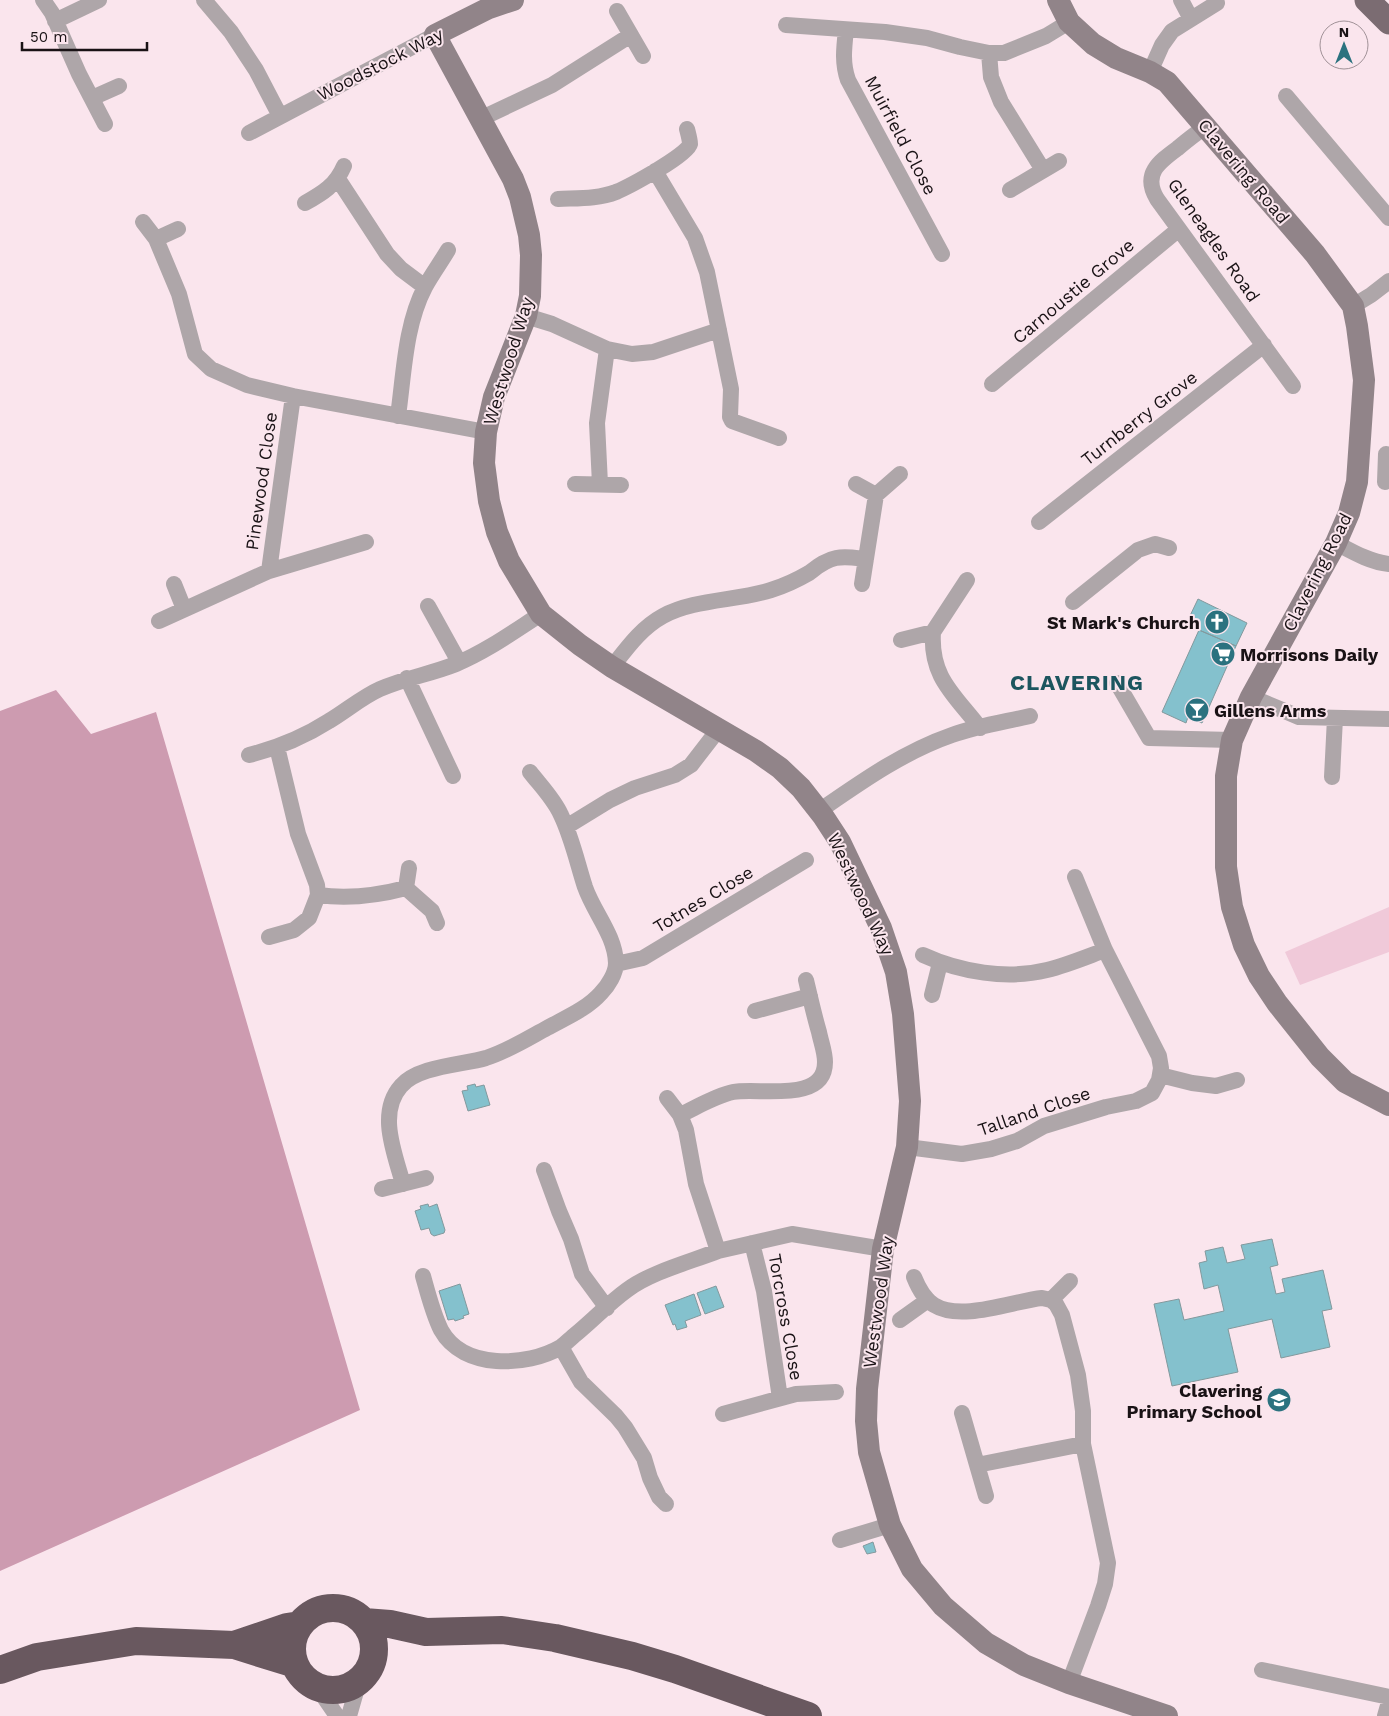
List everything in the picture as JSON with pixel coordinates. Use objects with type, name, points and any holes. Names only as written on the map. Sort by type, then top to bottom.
[{"type":"highway","points":[[366,1670],[374,1646],[373,1640],[364,1622],[355,1614],[331,1608],[314,1614],[300,1625],[293,1640],[292,1648],[295,1664],[301,1675],[317,1687],[336,1690],[348,1688],[366,1670],[426,1632]]},
{"type":"highway","points":[[364,1622],[390,1624],[426,1632],[502,1630],[555,1638],[632,1656],[675,1669],[808,1716]]},
{"type":"highway","points":[[234,1645],[287,1627],[300,1625]]},
{"type":"highway","points":[[0,1670],[37,1657],[136,1641],[234,1645],[295,1664]]},
{"type":"main road","points":[[1367,0],[1389,22]]},
{"type":"street","points":[[43,0],[105,124]]},
{"type":"street","points":[[55,21],[99,0]]},
{"type":"street","points":[[204,0],[241,47],[256,70],[280,116]]},
{"type":"street","name":"Woodstock Way","points":[[249,133],[434,35],[490,8],[512,0]]},
{"type":"street","name":"Clavering Road","points":[[1058,0],[1069,22],[1093,44],[1116,58],[1150,72],[1167,82],[1315,254],[1352,306],[1357,326],[1364,380],[1357,482],[1349,513],[1336,543],[1252,697],[1232,740],[1226,776],[1226,867],[1232,907],[1244,945],[1259,976],[1277,1003],[1320,1058],[1345,1082],[1389,1105]]},
{"type":"street","points":[[1181,0],[1191,19]]},
{"type":"street","points":[[1150,72],[1162,45],[1172,31],[1217,3]]},
{"type":"street","points":[[617,11],[643,56]]},
{"type":"street","points":[[786,25],[885,32],[927,38],[990,53],[1004,53],[1046,36],[1069,22]]},
{"type":"street","name":"Muirfield Close","points":[[846,30],[844,69],[848,80],[942,254]]},
{"type":"street","name":"Westwood Way","points":[[434,35],[513,179],[529,234],[532,262],[530,296],[526,316],[494,396],[486,432],[484,463],[489,501],[497,532],[509,561],[541,614],[580,646],[612,667],[756,751],[780,768],[801,788],[819,810],[840,842],[881,928],[896,972],[909,1066],[910,1100],[907,1148],[883,1249],[866,1389],[866,1421],[869,1452],[890,1525],[912,1569],[943,1606],[986,1643],[1024,1665],[1069,1683],[1167,1716]]},
{"type":"street","points":[[480,119],[552,85],[631,35]]},
{"type":"street","points":[[990,53],[991,77],[1001,102],[1043,170]]},
{"type":"street","points":[[92,98],[119,86]]},
{"type":"street","points":[[1286,96],[1389,218]]},
{"type":"street","name":"Gleneagles Road","points":[[1206,126],[1159,162],[1152,175],[1151,182],[1154,194],[1292,386]]},
{"type":"street","points":[[558,199],[595,197],[616,192],[655,171],[687,150],[690,144],[687,129]]},
{"type":"street","points":[[1010,190],[1059,161]]},
{"type":"street","points":[[655,171],[695,238],[707,272],[731,389],[730,417],[732,421],[779,438]]},
{"type":"street","points":[[305,203],[322,194],[341,173],[387,254],[401,269],[425,287]]},
{"type":"street","name":"Pinewood Close","points":[[143,222],[156,239],[179,294],[195,354],[211,370],[247,384],[293,396],[486,432]]},
{"type":"street","points":[[156,239],[178,229]]},
{"type":"street","name":"Carnoustie Grove","points":[[992,384],[1180,229]]},
{"type":"street","points":[[398,416],[409,337],[414,317],[425,287],[448,250]]},
{"type":"street","points":[[1352,306],[1371,295],[1389,281]]},
{"type":"street","points":[[526,316],[552,324],[607,349],[632,354],[652,352],[719,330]]},
{"type":"street","name":"Turnberry Grove","points":[[1039,522],[1264,345]]},
{"type":"street","points":[[600,484],[597,423],[607,349]]},
{"type":"street","name":"Pinewood Close","points":[[269,571],[293,396]]},
{"type":"street","points":[[1385,482],[1387,461]]},
{"type":"street","points":[[862,584],[876,495],[900,474]]},
{"type":"street","points":[[575,484],[622,484]]},
{"type":"street","points":[[856,484],[876,495]]},
{"type":"street","name":"Pinewood Close","points":[[159,621],[269,571],[366,542]]},
{"type":"street","points":[[1336,543],[1360,556],[1389,564]]},
{"type":"street","points":[[1073,602],[1138,550],[1155,544],[1169,548]]},
{"type":"street","points":[[612,667],[638,634],[653,621],[681,608],[769,591],[787,584],[824,562],[836,558],[866,559]]},
{"type":"street","points":[[967,580],[933,632],[932,649],[945,686],[980,728]]},
{"type":"street","points":[[174,584],[184,609]]},
{"type":"street","points":[[428,606],[459,662]]},
{"type":"street","points":[[249,755],[277,747],[327,722],[378,689],[459,662],[492,647],[541,614]]},
{"type":"street","points":[[901,640],[933,632]]},
{"type":"street","points":[[407,678],[453,776]]},
{"type":"street","points":[[1117,683],[1149,738],[1232,740]]},
{"type":"street","points":[[1252,697],[1299,717],[1389,719]]},
{"type":"street","points":[[819,810],[889,763],[952,735],[1030,716]]},
{"type":"street","points":[[1332,777],[1335,718]]},
{"type":"street","points":[[566,827],[635,788],[674,775],[690,765],[718,730]]},
{"type":"street","points":[[269,937],[294,930],[309,918],[318,895],[317,885],[298,834],[277,747]]},
{"type":"street","points":[[403,1184],[390,1135],[389,1120],[389,1108],[401,1085],[421,1074],[444,1066],[486,1058],[515,1046],[580,1010],[601,994],[611,980],[616,964],[609,935],[585,887],[578,860],[560,813],[530,772]]},
{"type":"street","name":"Totnes Close","points":[[616,964],[643,958],[806,860]]},
{"type":"street","points":[[406,888],[409,868]]},
{"type":"street","points":[[1075,877],[1105,950],[1159,1056],[1160,1074],[1192,1083],[1216,1086],[1237,1080]]},
{"type":"street","points":[[318,895],[357,897],[383,894],[406,888]]},
{"type":"street","points":[[406,888],[432,911],[437,923]]},
{"type":"street","points":[[924,955],[940,963],[988,973],[1014,974],[1046,970],[1105,950]]},
{"type":"street","points":[[932,995],[940,963]]},
{"type":"street","points":[[680,1115],[733,1092],[790,1091],[805,1089],[815,1083],[822,1075],[825,1062],[806,980]]},
{"type":"street","points":[[755,1011],[810,996]]},
{"type":"street","name":"Talland Close","points":[[907,1148],[962,1154],[991,1149],[1017,1141],[1044,1126],[1106,1107],[1136,1101],[1152,1093],[1160,1074]]},
{"type":"street","points":[[667,1098],[680,1115],[686,1130],[696,1184],[718,1251]]},
{"type":"street","points":[[544,1170],[571,1239],[582,1274],[607,1308]]},
{"type":"street","points":[[382,1189],[426,1178]]},
{"type":"street","name":"Torcross Close","points":[[423,1276],[442,1331],[453,1344],[468,1355],[486,1360],[510,1362],[536,1357],[561,1347],[628,1289],[646,1278],[718,1251],[792,1234],[883,1249]]},
{"type":"street","name":"Torcross Close","points":[[752,1243],[764,1291],[780,1398]]},
{"type":"street","points":[[914,1277],[918,1286],[934,1306],[948,1310],[967,1311],[994,1308],[1042,1298],[1051,1300],[1056,1304],[1062,1315],[1078,1375],[1083,1411],[1083,1444],[1108,1563],[1105,1584],[1098,1606],[1069,1683]]},
{"type":"street","points":[[1051,1300],[1070,1281]]},
{"type":"street","points":[[900,1320],[928,1300]]},
{"type":"street","points":[[561,1347],[581,1382],[625,1427],[644,1458],[650,1478],[659,1497],[666,1504]]},
{"type":"street","name":"Torcross Close","points":[[723,1414],[796,1394],[836,1392]]},
{"type":"street","points":[[962,1413],[986,1496]]},
{"type":"street","points":[[977,1465],[1083,1444]]},
{"type":"street","points":[[840,1540],[890,1525]]},
{"type":"street","points":[[349,1716],[366,1670]]},
{"type":"street","points":[[1262,1670],[1389,1697]]},
{"type":"street","points":[[317,1687],[337,1716]]},
{"type":"street","points":[[1385,1716],[1389,1702]]},
{"type":"shaded area","points":[[56,690],[91,734],[156,712],[360,1410],[0,1571],[0,711]]},
{"type":"shaded area","points":[[1389,907],[1389,952],[1300,985],[1285,952]]},
{"type":"building","name":"St Mark's Church","points":[[1198,599],[1247,623],[1236,646],[1199,630],[1187,622]]},
{"type":"building","points":[[1199,630],[1236,646],[1202,723],[1188,717],[1186,723],[1162,712]]},
{"type":"building","points":[[475,1084],[476,1087],[484,1085],[490,1105],[468,1111],[462,1091],[468,1090],[467,1086]]},
{"type":"building","points":[[428,1204],[429,1207],[437,1204],[445,1230],[444,1233],[434,1236],[429,1228],[421,1230],[415,1211],[421,1209],[420,1206]]},
{"type":"building","points":[[1272,1239],[1278,1265],[1270,1267],[1276,1294],[1285,1292],[1282,1279],[1323,1270],[1332,1309],[1322,1311],[1330,1347],[1281,1358],[1272,1319],[1228,1329],[1238,1372],[1172,1386],[1154,1304],[1179,1299],[1184,1320],[1224,1311],[1218,1285],[1204,1289],[1199,1263],[1207,1261],[1205,1251],[1223,1247],[1227,1263],[1245,1259],[1241,1245]]},
{"type":"building","points":[[460,1284],[469,1314],[455,1321],[454,1319],[448,1320],[439,1291]]},
{"type":"building","points":[[716,1286],[724,1307],[705,1314],[697,1293]]},
{"type":"building","points":[[694,1294],[701,1315],[685,1321],[687,1327],[677,1330],[665,1305]]},
{"type":"building","points":[[873,1542],[876,1552],[867,1554],[863,1546]]},
{"type":"place","name":"St Mark's Church","points":[[1217,622]]},
{"type":"place","name":"Morrisons Daily","points":[[1223,654]]},
{"type":"place","name":"Gillens Arms","points":[[1197,710]]},
{"type":"place","name":"Clavering Primary School","points":[[1279,1400]]},
{"type":"district","name":"CLAVERING","points":[[1077,682]]}]
